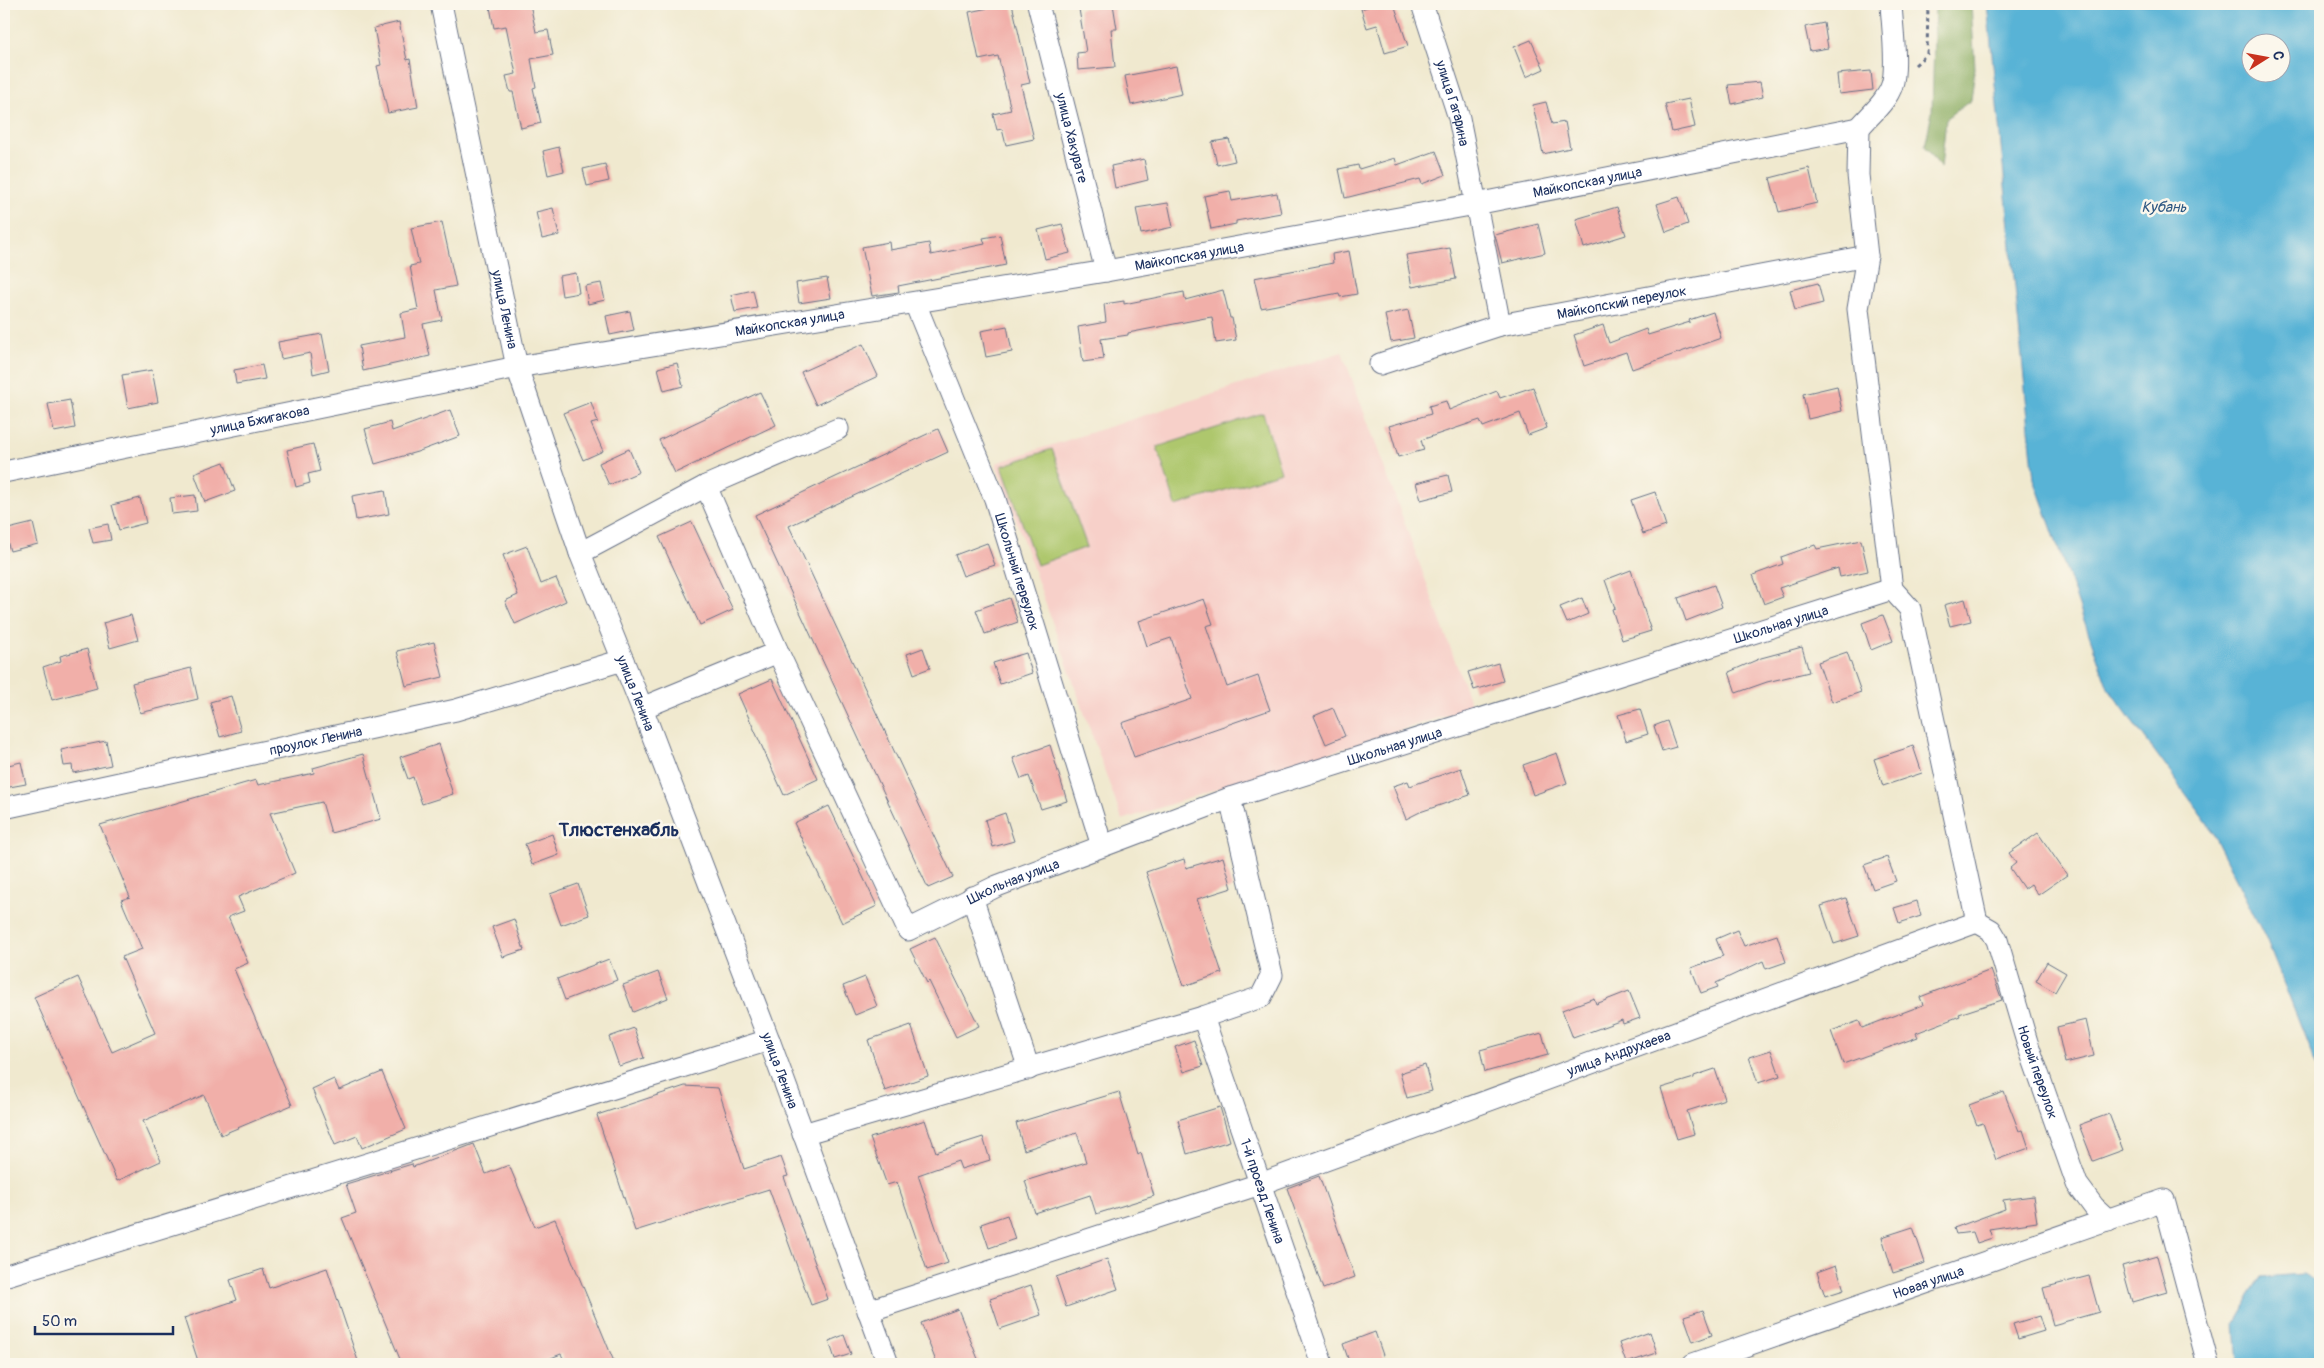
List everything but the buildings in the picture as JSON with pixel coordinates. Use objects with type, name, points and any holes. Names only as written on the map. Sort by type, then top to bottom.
[{"type":"street","name":"улица Ленина","points":[[441,4],[516,367],[580,553],[642,708],[769,1040],[888,1364]]},
{"type":"street","name":"улица Хакурате","points":[[1038,4],[1106,272]]},
{"type":"street","name":"улица Гагарина","points":[[1422,4],[1459,118],[1500,325]]},
{"type":"street","points":[[1891,4],[1894,68],[1892,85],[1885,98],[1859,128],[1858,175],[1867,256],[1858,309],[1892,589],[1910,609],[1977,922]]},
{"type":"street","name":"Майкопская улица","points":[[516,367],[1106,272],[1476,204],[1859,128]]},
{"type":"street","name":"Майкопский переулок","points":[[1380,364],[1500,325],[1867,256]]},
{"type":"street","name":"Школьный переулок","points":[[915,303],[995,499],[1102,846]]},
{"type":"street","name":"улица Бжигакова","points":[[4,472],[516,367]]},
{"type":"street","points":[[580,553],[706,486],[838,429]]},
{"type":"street","points":[[642,708],[778,652],[706,486]]},
{"type":"street","name":"Школьная улица","points":[[778,652],[908,930],[972,897],[1230,798],[1892,589]]},
{"type":"street","name":"проулок Ленина","points":[[4,808],[456,710],[623,660]]},
{"type":"street","points":[[803,1134],[1203,1017],[1261,997],[1272,975],[1230,798]]},
{"type":"street","points":[[972,897],[1029,1069]]},
{"type":"street","name":"улица Андрухаева","points":[[868,1311],[1260,1184],[1977,922]]},
{"type":"street","name":"Новый переулок","points":[[1977,922],[1991,930],[1997,940],[2027,1042],[2077,1184],[2094,1207],[2108,1220]]},
{"type":"street","name":"1-й проезд Ленина","points":[[1203,1017],[1322,1364]]},
{"type":"street","points":[[4,1276],[769,1040]]},
{"type":"street","name":"Новая улица","points":[[1693,1364],[2164,1200],[2208,1364]]},
{"type":"path","points":[[1892,85],[1927,54],[1928,4]]},
{"type":"shaded area","points":[[1342,352],[1472,707],[1122,820],[996,463]]},
{"type":"green space","points":[[1935,4],[1971,4],[1975,68],[1971,100],[1946,119],[1941,168],[1925,146],[1932,112]]},
{"type":"green space","points":[[1263,413],[1281,472],[1176,506],[1157,447]]},
{"type":"green space","points":[[1052,449],[1087,547],[1037,565],[1002,466]]},
{"type":"water","name":"Кубань","points":[[1987,4],[2320,4],[2320,1075],[2266,939],[2208,824],[2108,688],[2034,479]]},
{"type":"water","points":[[2303,1274],[2320,1284],[2320,1364],[2237,1364],[2234,1324],[2262,1277]]},
{"type":"district","name":"Тлюстенхабль","points":[[619,829]]}]
